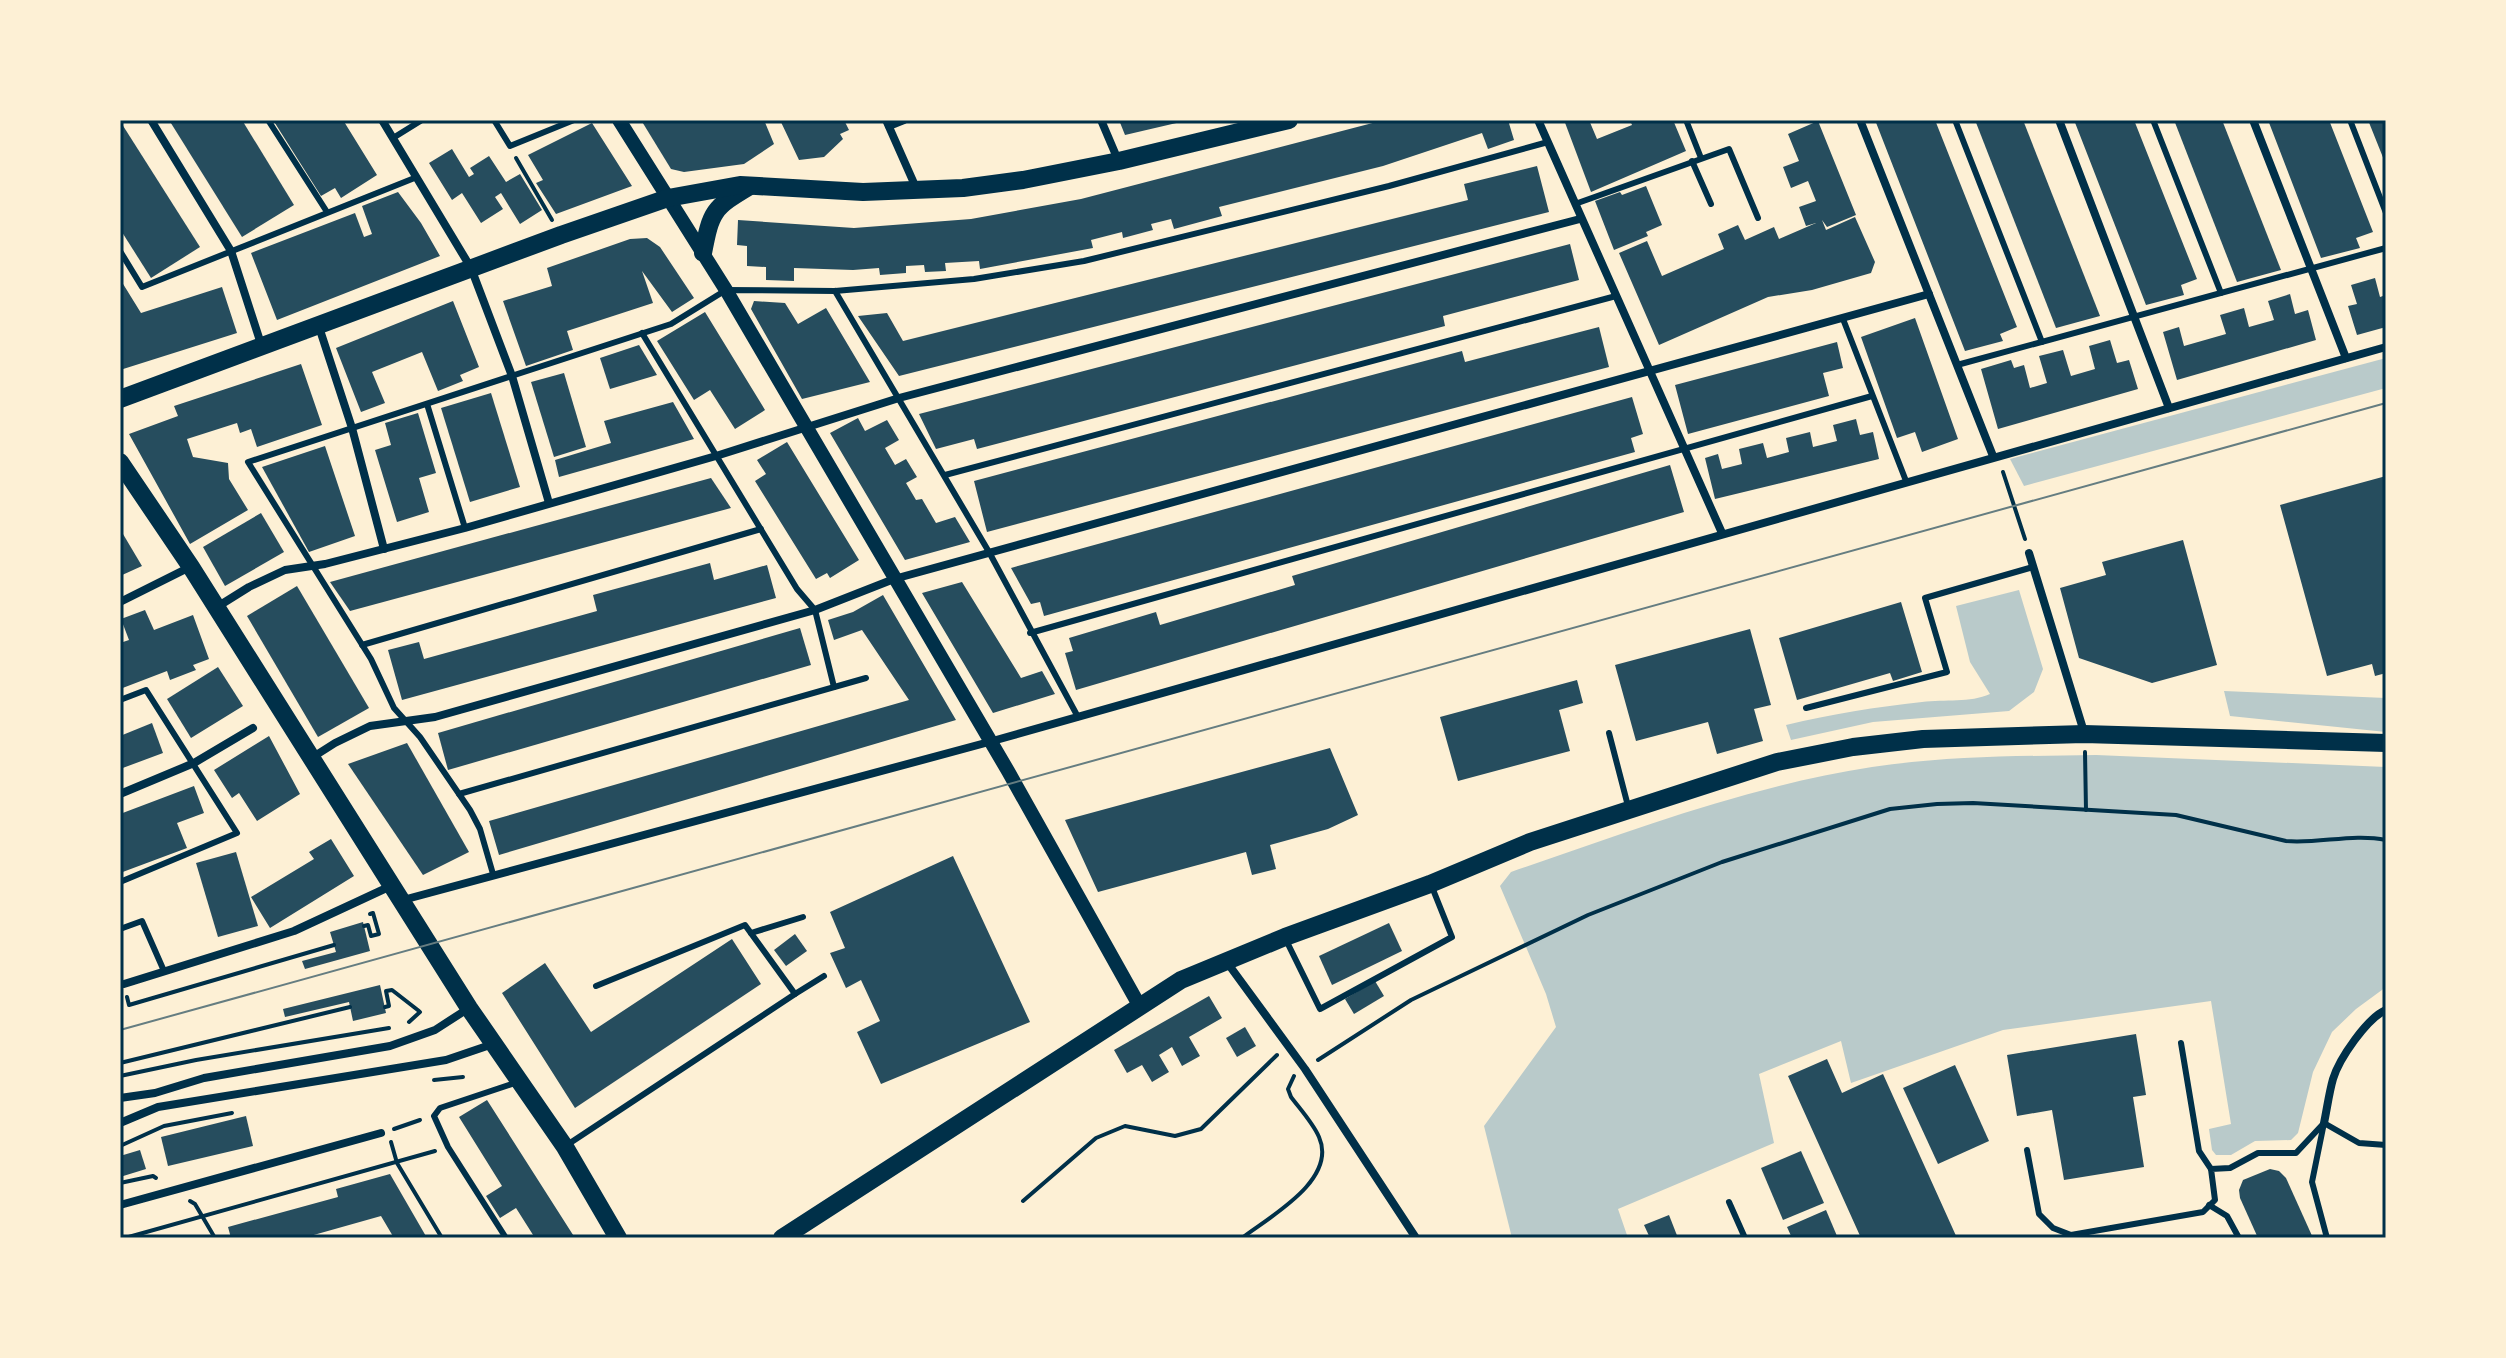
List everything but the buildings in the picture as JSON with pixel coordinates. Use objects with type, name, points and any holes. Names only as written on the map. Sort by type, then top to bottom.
[{"type":"main road","points":[[120,399],[668,198],[722,187],[752,185],[863,192],[917,191],[1023,180],[1119,161],[1289,120]]},
{"type":"main road","points":[[703,253],[712,214],[727,200],[752,185]]},
{"type":"main road","points":[[120,462],[191,567],[469,1008],[565,1147],[618,1238]]},
{"type":"main road","points":[[782,1238],[1181,980],[1530,842],[1777,762],[1853,747],[1923,739],[2084,734],[2386,743]]},
{"type":"street","points":[[151,120],[231,251],[262,347]]},
{"type":"street","points":[[382,120],[471,268],[512,376],[549,503]]},
{"type":"street","points":[[619,120],[726,290],[1008,771],[1139,1005]]},
{"type":"street","points":[[904,120],[888,123],[917,191]]},
{"type":"street","points":[[1101,120],[1119,161]]},
{"type":"street","points":[[1538,120],[1722,533]]},
{"type":"street","points":[[1860,120],[1993,456]]},
{"type":"street","points":[[2059,120],[2169,408]]},
{"type":"street","points":[[2253,120],[2346,358]]},
{"type":"street","points":[[217,608],[276,573],[465,528],[716,456],[899,398],[1580,219]]},
{"type":"street","points":[[312,758],[370,726],[435,717],[815,610],[894,579],[989,552],[1929,294]]},
{"type":"street","points":[[319,325],[352,428],[384,549]]},
{"type":"street","points":[[122,984],[294,931],[397,893],[493,874],[989,742],[2386,347]]},
{"type":"street","points":[[2029,553],[2084,734]]},
{"type":"street","points":[[120,602],[191,567]]},
{"type":"street","points":[[120,794],[194,763],[253,728]]},
{"type":"street","points":[[1226,960],[1305,1069],[1416,1238]]},
{"type":"street","points":[[120,1098],[155,1093],[204,1078],[390,1046],[435,1030],[469,1008]]},
{"type":"street","points":[[2324,1123],[2333,1078],[2354,1042],[2378,1013],[2386,1010]]},
{"type":"street","points":[[120,1123],[158,1107],[446,1060],[493,1044]]},
{"type":"street","points":[[120,1205],[381,1133]]},
{"type":"lane","points":[[268,120],[327,212]]},
{"type":"lane","points":[[393,138],[422,120]]},
{"type":"lane","points":[[494,120],[510,146],[574,120]]},
{"type":"lane","points":[[1686,120],[1701,158]]},
{"type":"lane","points":[[1955,120],[2042,342]]},
{"type":"lane","points":[[2153,120],[2221,293]]},
{"type":"lane","points":[[2350,120],[2386,213]]},
{"type":"lane","points":[[493,874],[476,820],[420,737],[389,699],[362,645],[248,462],[671,324],[726,290],[835,291],[974,279],[1084,261],[1389,186],[1548,142]]},
{"type":"lane","points":[[1575,204],[1729,149],[1758,218]]},
{"type":"lane","points":[[1692,161],[1711,204]]},
{"type":"lane","points":[[120,251],[142,287],[417,177]]},
{"type":"lane","points":[[1957,365],[2386,248]]},
{"type":"lane","points":[[835,291],[989,552],[1078,717]]},
{"type":"lane","points":[[945,475],[1616,296]]},
{"type":"lane","points":[[1843,319],[1906,481]]},
{"type":"lane","points":[[642,333],[797,589],[815,610],[834,687]]},
{"type":"lane","points":[[1030,633],[1872,396]]},
{"type":"lane","points":[[427,404],[465,528]]},
{"type":"lane","points":[[362,645],[761,529]]},
{"type":"lane","points":[[1806,708],[1947,672],[1925,598],[2033,567]]},
{"type":"lane","points":[[459,794],[866,678]]},
{"type":"lane","points":[[120,700],[146,690],[237,833],[120,882]]},
{"type":"lane","points":[[1609,733],[1629,809]]},
{"type":"lane","points":[[1285,937],[1320,1009],[1452,937],[1430,884]]},
{"type":"lane","points":[[751,933],[803,917]]},
{"type":"lane","points":[[120,929],[142,921],[164,971]]},
{"type":"lane","points":[[596,986],[745,925],[795,994]]},
{"type":"lane","points":[[565,1147],[824,976]]},
{"type":"lane","points":[[2027,1150],[2039,1214],[2053,1228],[2071,1235],[2203,1212],[2215,1200],[2211,1169],[2199,1151],[2181,1043]]},
{"type":"lane","points":[[506,1238],[448,1147],[434,1116],[440,1108],[520,1081]]},
{"type":"lane","points":[[2324,1123],[2359,1143],[2386,1145]]},
{"type":"lane","points":[[2211,1169],[2230,1168],[2258,1153],[2296,1153],[2324,1123]]},
{"type":"lane","points":[[2324,1123],[2312,1182],[2327,1238]]},
{"type":"lane","points":[[1729,1202],[1745,1238]]},
{"type":"lane","points":[[2209,1205],[2227,1216],[2239,1238]]},
{"type":"lane","points":[[2101,1230],[2105,1238]]},
{"type":"path","points":[[510,146],[561,235]]},
{"type":"path","points":[[1993,456],[2005,475],[2029,553]]},
{"type":"path","points":[[2084,734],[2086,810]]},
{"type":"path","points":[[1242,1238],[1306,1189],[1317,1176],[1322,1145],[1319,1135],[1291,1097],[1288,1089],[1293,1077],[1411,1000],[1588,915],[1722,862],[1867,815],[1911,806],[1973,803],[2194,817],[2301,842],[2364,838],[2386,840]]},
{"type":"path","points":[[363,917],[373,913],[379,934],[371,936],[368,925],[364,926]]},
{"type":"path","points":[[122,984],[129,1005],[334,945]]},
{"type":"path","points":[[385,1007],[389,1006],[386,991],[392,990],[407,1002]]},
{"type":"path","points":[[120,1063],[350,1007]]},
{"type":"path","points":[[407,1023],[420,1012]]},
{"type":"path","points":[[120,1076],[196,1060],[395,1027]]},
{"type":"path","points":[[1023,1201],[1096,1138],[1125,1126],[1175,1136],[1201,1129],[1287,1045]]},
{"type":"path","points":[[434,1116],[387,1131],[397,1163],[442,1238]]},
{"type":"path","points":[[120,1146],[164,1126]]},
{"type":"path","points":[[125,1238],[448,1147]]},
{"type":"path","points":[[120,1183],[153,1176]]},
{"type":"path","points":[[195,1204],[215,1238]]},
{"type":"shaded area","points":[[2386,358],[2386,388],[2024,486],[2010,459]]},
{"type":"shaded area","points":[[2019,590],[2043,669],[2034,692],[2009,711],[1873,722],[1791,740],[1786,725],[1820,717],[1931,701],[1966,700],[1990,694],[1970,662],[1956,606]]},
{"type":"shaded area","points":[[2224,691],[2386,698],[2386,732],[2230,716]]},
{"type":"shaded area","points":[[2096,755],[2386,767],[2386,987],[2332,1032],[2313,1072],[2298,1133],[2291,1140],[2255,1141],[2231,1155],[2216,1155],[2212,1150],[2209,1129],[2231,1124],[2211,1001],[2003,1030],[1851,1083],[1841,1041],[1759,1074],[1774,1143],[1618,1209],[1628,1238],[1512,1238],[1484,1126],[1556,1027],[1546,994],[1500,886],[1511,872],[1690,811],[1826,775],[1928,761]]},
{"type":"tram line","points":[[120,1030],[2386,403]]}]
